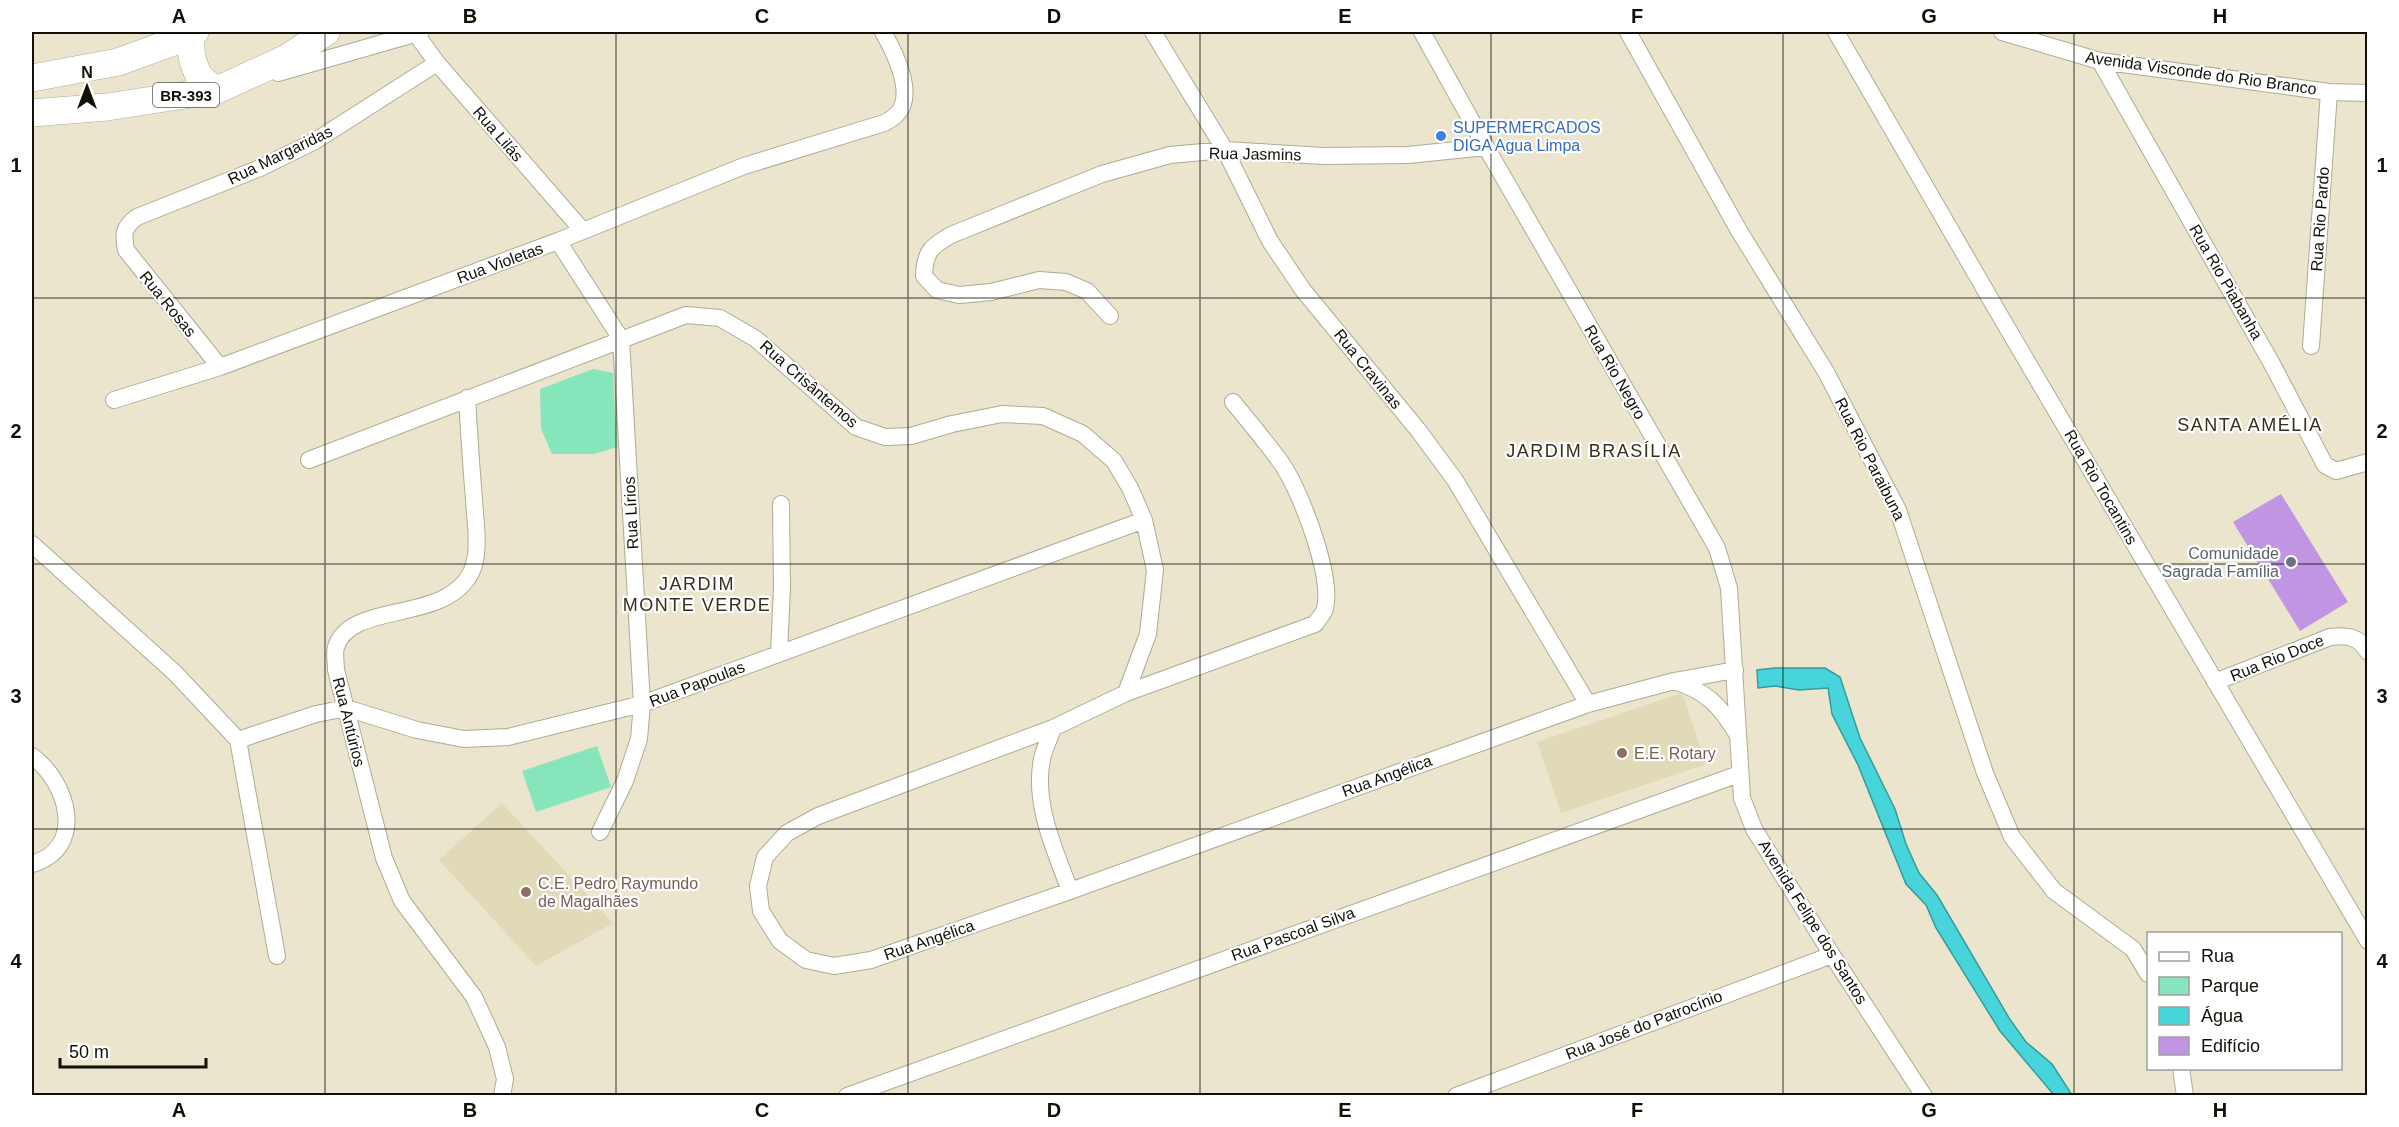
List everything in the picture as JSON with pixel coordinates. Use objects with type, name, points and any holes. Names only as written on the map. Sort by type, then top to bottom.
[{"type":"main road","name":"BR-393","points":[[32,113],[107,107],[217,90],[287,58],[326,32]]},
{"type":"main road","points":[[32,78],[118,62],[192,33],[196,69],[202,80],[217,90]]},
{"type":"street","name":"Rua Violetas","points":[[114,400],[220,367],[558,241],[744,166],[884,123],[898,114],[905,93],[898,58],[883,32]]},
{"type":"street","name":"Rua Cravinas","points":[[1153,32],[1225,150],[1270,241],[1303,290],[1418,430],[1455,480],[1588,704]]},
{"type":"street","name":"Rua Rio Negro","points":[[1424,32],[1486,147],[1717,548],[1729,588],[1737,735]]},
{"type":"street","name":"Rua Rio Paraibuna","points":[[1628,32],[1738,229],[1826,372],[1898,510],[1985,773],[2012,837],[2054,891],[2133,949],[2147,972]]},
{"type":"street","name":"Rua Rio Tocantins","points":[[1836,32],[2367,941]]},
{"type":"street","name":"Avenida Visconde do Rio Branco","points":[[2002,32],[2100,62],[2329,92],[2367,93]]},
{"type":"street","points":[[217,90],[419,33]]},
{"type":"street","name":"Rua Lilás","points":[[419,33],[436,63],[583,231]]},
{"type":"street","name":"Rua Rio Piabanha","points":[[2100,62],[2272,364],[2325,465],[2336,471],[2367,462]]},
{"type":"street","name":"Rua Margaridas","points":[[123,237],[126,225],[137,217],[260,168],[315,141],[436,63]]},
{"type":"street","name":"Rua Rio Pardo","points":[[2311,346],[2329,92]]},
{"type":"street","name":"Rua Jasmins","points":[[1110,316],[1087,291],[1066,282],[1039,280],[991,292],[959,295],[937,290],[924,276],[925,260],[933,245],[951,235],[1102,174],[1170,155],[1225,150],[1323,156],[1408,155],[1486,147]]},
{"type":"street","name":"Rua Rosas","points":[[123,237],[126,250],[133,260],[220,367]]},
{"type":"street","name":"Rua Lírios","points":[[558,241],[621,339],[642,704],[639,739],[625,782],[600,832]]},
{"type":"street","name":"Rua Crisântemos","points":[[309,460],[686,315],[720,318],[756,339],[856,427],[885,437],[910,436],[952,424],[1002,414],[1043,416],[1083,434],[1114,461],[1130,488],[1144,520],[1155,570],[1148,634],[1126,693]]},
{"type":"street","name":"Rua Antúrios","points":[[466,398],[476,539],[472,568],[458,589],[433,604],[369,618],[345,632],[336,647],[336,670],[384,858],[402,901],[474,998],[497,1047],[505,1079],[502,1095]]},
{"type":"street","name":"Rua Angélica","points":[[1233,402],[1283,466],[1301,499],[1323,570],[1327,591],[1324,612],[1315,624],[1126,693],[1053,728],[808,822],[787,833],[765,857],[758,886],[761,911],[780,941],[806,960],[834,966],[871,960],[1070,891],[1588,704],[1674,681],[1735,670]]},
{"type":"street","points":[[779,653],[782,587],[781,504]]},
{"type":"street","name":"Rua Papoulas","points":[[238,740],[316,714],[346,708],[417,730],[464,739],[508,737],[642,704],[1144,520]]},
{"type":"street","points":[[32,544],[175,673],[238,740],[277,956]]},
{"type":"street","name":"Rua Rio Doce","points":[[2216,682],[2330,637],[2348,635],[2364,645],[2367,652]]},
{"type":"street","points":[[1674,681],[1694,687],[1711,699],[1727,717],[1737,735]]},
{"type":"street","points":[[1053,728],[1042,759],[1041,793],[1046,825],[1070,891]]},
{"type":"street","name":"Avenida Felipe dos Santos","points":[[1737,735],[1738,774],[1742,798],[1754,829],[1832,955],[1924,1095]]},
{"type":"street","points":[[32,756],[45,766],[60,789],[67,821],[61,845],[42,861],[32,864]]},
{"type":"street","name":"Rua Pascoal Silva","points":[[847,1095],[1738,774]]},
{"type":"street","name":"Rua José do Patrocínio","points":[[1456,1095],[1832,955]]},
{"type":"street","points":[[2181,1070],[2185,1095]]},
{"type":"shaded area","name":"E.E. Rotary","points":[[1682,693],[1706,764],[1561,813],[1537,742]]},
{"type":"shaded area","name":"C.E. Pedro Raymundo de Magalhães","points":[[502,803],[613,923],[536,966],[439,860]]},
{"type":"green space","points":[[593,369],[613,373],[617,447],[594,454],[552,454],[541,429],[540,389]]},
{"type":"green space","points":[[597,746],[611,787],[536,812],[522,771]]},
{"type":"water","points":[[1825,668],[1840,677],[1860,738],[1895,809],[1906,844],[1919,873],[1937,895],[2009,1018],[2026,1042],[2052,1064],[2072,1095],[2054,1095],[2000,1031],[1936,928],[1926,905],[1906,884],[1858,765],[1832,714],[1828,688],[1799,690],[1775,686],[1758,688],[1757,670]]},
{"type":"building","name":"Comunidade Sagrada Família","points":[[2281,494],[2348,602],[2300,631],[2233,522]]},
{"type":"place","name":"SUPERMERCADOS DIGA Agua Limpa","points":[[1441,136]]},
{"type":"place","name":"Comunidade Sagrada Família","points":[[2291,562]]},
{"type":"place","name":"E.E. Rotary","points":[[1622,753]]},
{"type":"place","name":"C.E. Pedro Raymundo de Magalhães","points":[[526,892]]},
{"type":"district","name":"SANTA AMÉLIA","points":[[2250,425]]},
{"type":"district","name":"JARDIM BRASÍLIA","points":[[1594,451]]},
{"type":"district","name":"JARDIM MONTE VERDE","points":[[697,594]]}]
